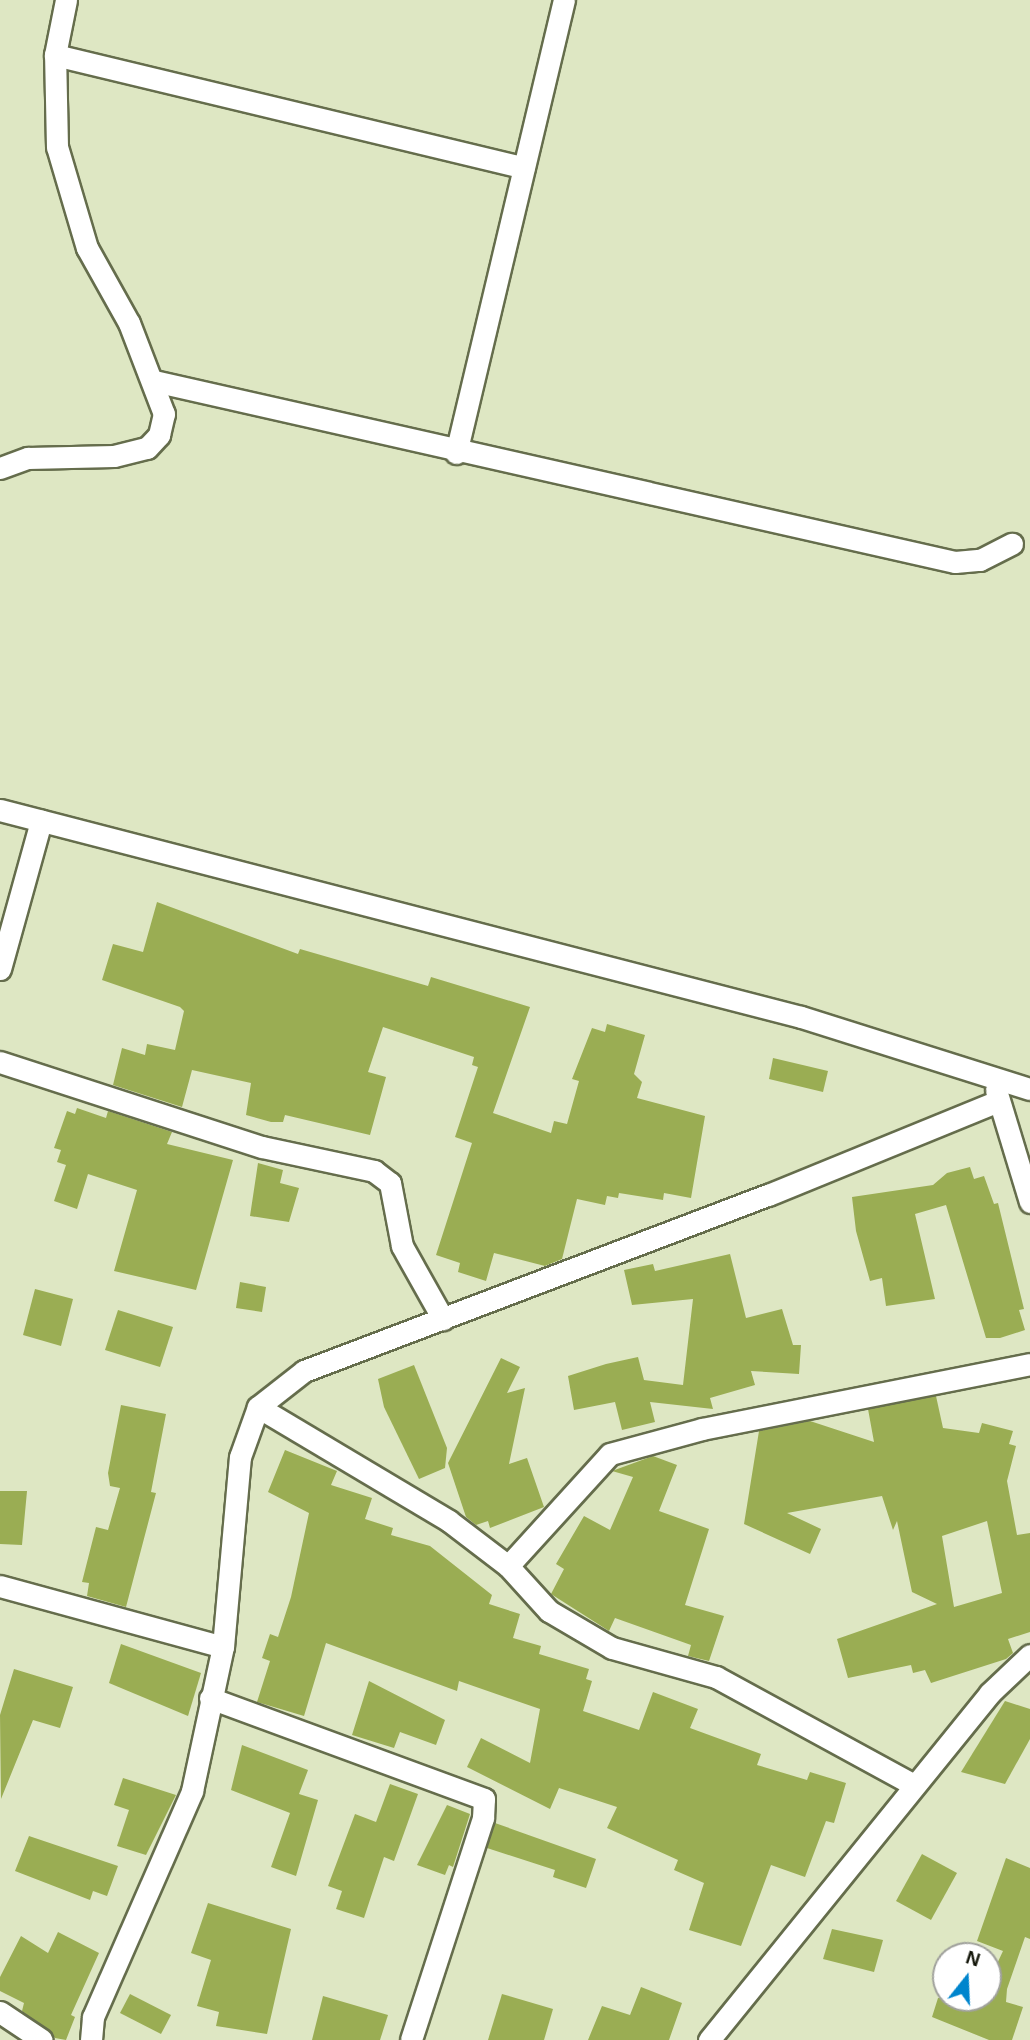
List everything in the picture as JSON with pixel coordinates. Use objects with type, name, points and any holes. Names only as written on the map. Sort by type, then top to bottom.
[{"type":"street","points":[[0,468],[28,458],[114,456],[147,448],[159,435],[164,414],[154,381],[130,323],[87,248],[57,147],[55,55],[66,0]]},
{"type":"street","points":[[456,453],[564,0]]},
{"type":"street","points":[[55,55],[524,168]]},
{"type":"street","points":[[154,381],[456,453],[955,562],[980,560],[1012,544]]},
{"type":"street","points":[[0,810],[788,1013],[1030,1088]]},
{"type":"street","points":[[0,969],[41,821]]},
{"type":"street","points":[[0,1062],[262,1147],[374,1171],[390,1183],[402,1246],[443,1318]]},
{"type":"street","points":[[993,1077],[1030,1202]]},
{"type":"street","points":[[92,2040],[93,2017],[192,1791],[223,1647],[240,1457],[258,1407],[304,1371],[998,1101]]},
{"type":"street","points":[[508,1566],[610,1454],[702,1429],[1030,1364]]},
{"type":"street","points":[[258,1407],[449,1521],[508,1566],[549,1611],[612,1648],[716,1677],[914,1785]]},
{"type":"street","points":[[0,1586],[223,1647]]},
{"type":"street","points":[[709,2040],[990,1693],[1030,1655]]},
{"type":"street","points":[[210,1698],[484,1799],[483,1818],[411,2040]]},
{"type":"street","points":[[0,2012],[42,2040]]},
{"type":"building","points":[[157,902],[298,954],[300,949],[428,986],[431,977],[530,1007],[493,1113],[551,1133],[554,1121],[567,1124],[579,1081],[572,1079],[592,1028],[605,1032],[607,1024],[645,1035],[634,1074],[642,1082],[637,1098],[705,1116],[691,1198],[664,1193],[663,1200],[619,1193],[618,1198],[607,1196],[605,1205],[577,1199],[562,1259],[545,1266],[494,1253],[486,1281],[458,1272],[460,1263],[436,1255],[472,1143],[455,1137],[478,1067],[472,1065],[474,1057],[383,1027],[368,1072],[386,1077],[370,1135],[285,1115],[283,1122],[271,1122],[246,1115],[251,1083],[192,1070],[182,1107],[113,1085],[122,1048],[145,1055],[147,1044],[175,1050],[184,1011],[180,1007],[102,980],[113,944],[143,952]]},
{"type":"building","points":[[773,1058],[828,1071],[823,1092],[769,1079]]},
{"type":"building","points":[[77,1108],[106,1118],[108,1111],[172,1132],[167,1144],[233,1160],[196,1290],[114,1271],[137,1190],[88,1174],[77,1209],[54,1201],[66,1165],[57,1162],[61,1150],[54,1148],[67,1111],[75,1114]]},
{"type":"building","points":[[258,1163],[283,1170],[280,1183],[299,1188],[289,1222],[250,1216]]},
{"type":"building","points":[[970,1167],[974,1179],[984,1176],[994,1204],[998,1203],[1024,1309],[1019,1310],[1025,1330],[1000,1338],[986,1338],[946,1205],[915,1214],[935,1299],[886,1306],[882,1278],[870,1281],[856,1231],[852,1197],[933,1185],[947,1173]]},
{"type":"building","points":[[730,1254],[746,1318],[782,1309],[793,1345],[801,1345],[799,1374],[751,1371],[755,1385],[710,1398],[713,1409],[650,1402],[655,1422],[622,1430],[615,1402],[574,1410],[568,1376],[606,1364],[638,1357],[644,1380],[683,1385],[693,1299],[632,1305],[624,1270],[653,1264],[655,1271]]},
{"type":"building","points":[[240,1282],[266,1287],[262,1312],[236,1308]]},
{"type":"building","points":[[35,1289],[73,1299],[61,1346],[23,1335]]},
{"type":"building","points":[[118,1310],[173,1327],[160,1367],[105,1350]]},
{"type":"building","points":[[501,1358],[520,1367],[507,1393],[525,1388],[509,1464],[527,1458],[544,1507],[490,1528],[488,1521],[476,1525],[466,1517],[448,1463]]},
{"type":"building","points":[[414,1365],[447,1448],[445,1468],[419,1479],[384,1407],[378,1379]]},
{"type":"building","points":[[936,1396],[943,1428],[979,1433],[982,1423],[1013,1431],[1009,1444],[1016,1446],[1007,1481],[1017,1535],[1030,1533],[1030,1632],[1008,1639],[1013,1653],[1006,1659],[931,1683],[925,1670],[913,1673],[911,1665],[848,1678],[837,1639],[937,1604],[912,1592],[897,1521],[893,1530],[882,1496],[787,1513],[821,1529],[810,1554],[744,1524],[759,1431],[810,1421],[874,1442],[868,1409]],"holes":[[[987,1521],[1002,1593],[954,1607],[942,1536]]]},
{"type":"building","points":[[121,1405],[166,1414],[151,1492],[156,1493],[126,1607],[87,1596],[89,1583],[82,1582],[96,1527],[108,1530],[120,1488],[110,1486],[108,1473]]},
{"type":"building","points":[[285,1450],[337,1471],[331,1485],[372,1498],[365,1519],[393,1528],[391,1535],[430,1546],[492,1595],[489,1604],[520,1614],[513,1638],[541,1646],[539,1654],[589,1669],[586,1679],[592,1681],[583,1711],[639,1730],[653,1692],[698,1709],[690,1728],[761,1754],[757,1765],[807,1780],[810,1772],[846,1783],[834,1823],[826,1821],[805,1877],[771,1865],[741,1946],[689,1930],[704,1883],[674,1870],[678,1860],[607,1828],[617,1807],[559,1788],[550,1809],[467,1767],[481,1738],[530,1763],[540,1709],[459,1681],[457,1691],[326,1643],[304,1716],[257,1702],[270,1661],[262,1658],[270,1634],[278,1637],[291,1597],[309,1513],[268,1492]]},
{"type":"building","points":[[653,1456],[677,1465],[659,1511],[709,1529],[685,1605],[724,1616],[709,1661],[688,1656],[691,1645],[615,1618],[609,1631],[551,1594],[564,1569],[556,1564],[584,1516],[610,1530],[633,1477],[612,1471]]},
{"type":"building","points":[[0,1491],[27,1491],[22,1545],[0,1544]]},
{"type":"building","points":[[121,1644],[201,1673],[188,1716],[109,1683]]},
{"type":"building","points":[[14,1669],[73,1687],[60,1728],[33,1720],[1,1799],[0,1715]]},
{"type":"building","points":[[369,1681],[445,1720],[436,1745],[400,1732],[394,1748],[352,1735]]},
{"type":"building","points":[[1005,1701],[1030,1709],[1030,1739],[1005,1784],[961,1772]]},
{"type":"building","points":[[242,1745],[308,1770],[299,1794],[318,1800],[296,1876],[271,1867],[290,1813],[231,1790]]},
{"type":"building","points":[[123,1778],[176,1795],[146,1855],[117,1846],[129,1810],[114,1805]]},
{"type":"building","points":[[390,1784],[418,1794],[394,1861],[384,1857],[364,1918],[336,1909],[342,1891],[328,1886],[355,1814],[376,1822]]},
{"type":"building","points":[[447,1805],[470,1814],[453,1867],[449,1865],[445,1875],[417,1865]]},
{"type":"building","points":[[495,1823],[596,1859],[586,1888],[553,1877],[555,1870],[487,1848]]},
{"type":"building","points":[[29,1836],[118,1866],[107,1896],[93,1891],[90,1900],[15,1871]]},
{"type":"building","points":[[922,1854],[957,1873],[931,1920],[896,1901]]},
{"type":"building","points":[[1006,1858],[1030,1868],[1030,1939],[1025,1937],[1007,1989],[1006,2002],[1023,2007],[1012,2040],[989,2040],[932,2017],[934,2012],[1002,2012],[1002,1942],[977,1941]]},
{"type":"building","points":[[208,1903],[291,1929],[267,2034],[216,2026],[219,2012],[197,2006],[211,1960],[191,1953]]},
{"type":"building","points":[[832,1929],[883,1940],[874,1972],[823,1959]]},
{"type":"building","points":[[58,1932],[99,1953],[71,2015],[75,2017],[66,2040],[55,2038],[22,2011],[24,2003],[0,1991],[0,1977],[21,1936],[48,1953]]},
{"type":"building","points":[[641,1987],[682,2003],[669,2040],[588,2040],[602,2006],[630,2015]]},
{"type":"building","points":[[130,1994],[171,2015],[161,2034],[120,2013]]},
{"type":"building","points":[[502,1994],[553,2009],[544,2040],[488,2040]]},
{"type":"building","points":[[323,1996],[388,2015],[380,2040],[312,2040]]}]
